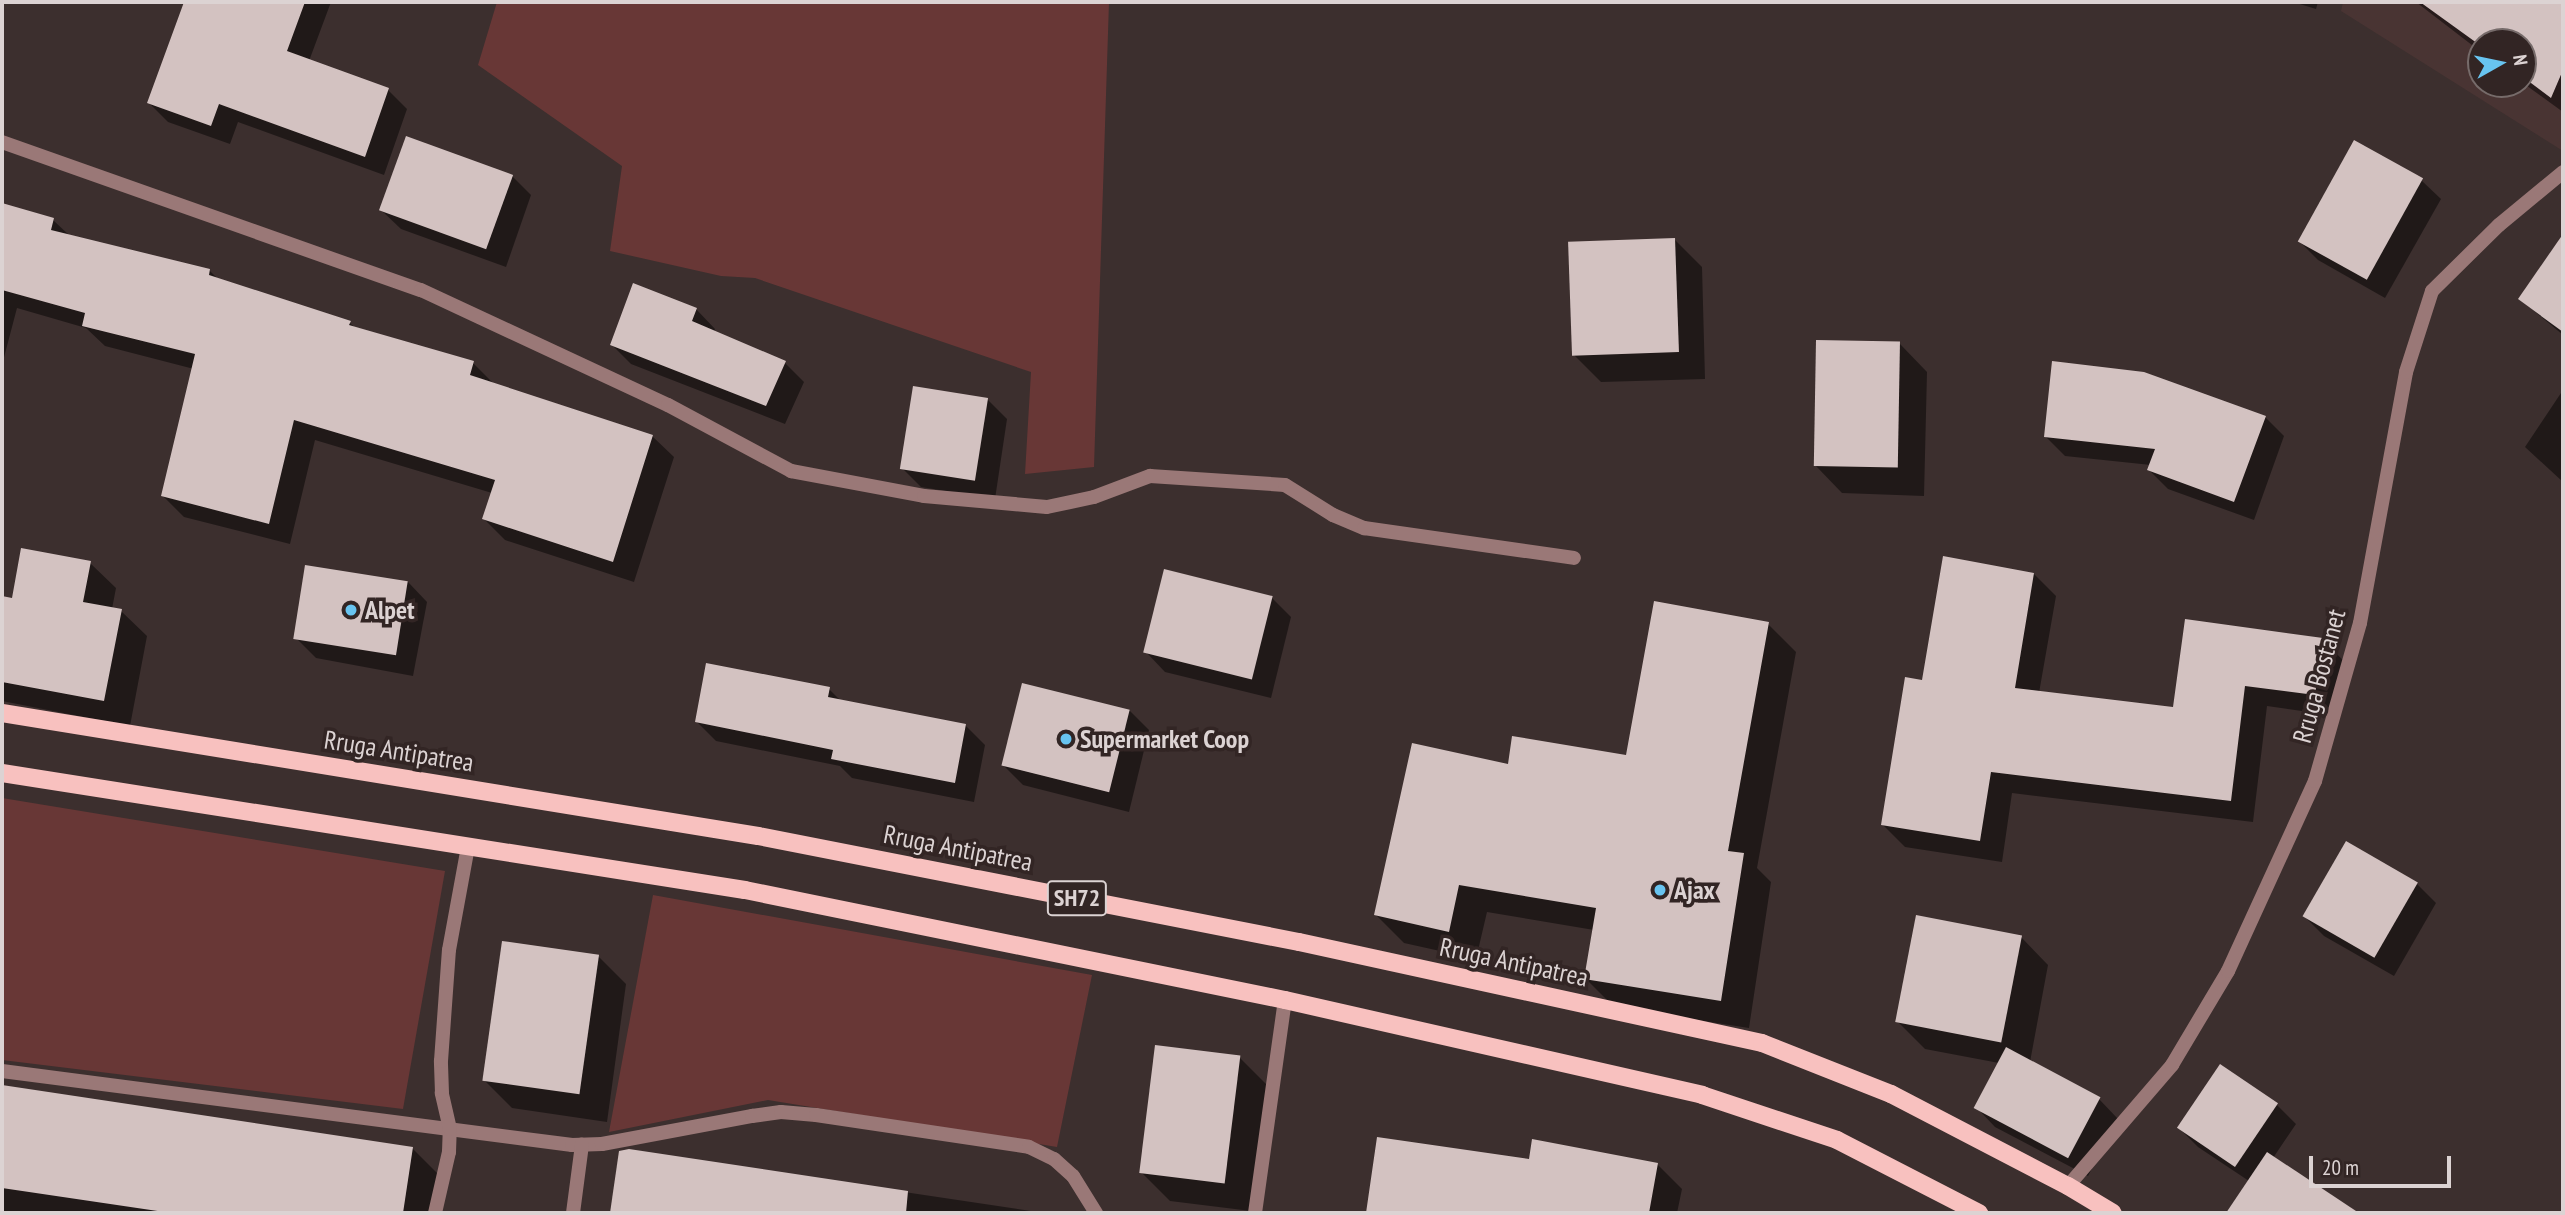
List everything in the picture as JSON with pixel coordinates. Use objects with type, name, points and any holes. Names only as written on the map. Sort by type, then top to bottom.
[{"type":"main road","name":"Rruga Antipatrea","points":[[2,713],[758,836],[1298,942],[1762,1043],[1891,1094],[2068,1186],[2113,1213]]},
{"type":"main road","name":"SH72","points":[[2,773],[745,890],[1284,1000],[1702,1095],[1837,1140],[1979,1213]]},
{"type":"street","points":[[2,142],[421,290],[668,405],[791,471],[924,496],[1047,507],[1094,497],[1150,476],[1284,485],[1333,515],[1364,528],[1574,558]]},
{"type":"street","name":"Rruga Bostanet","points":[[2068,1186],[2172,1065],[2228,971],[2315,781],[2360,623],[2406,372],[2431,291],[2498,225],[2563,172]]},
{"type":"street","points":[[435,1213],[449,1152],[450,1129],[442,1093],[441,1061],[449,950],[468,846]]},
{"type":"street","points":[[1255,1213],[1284,1000]]},
{"type":"street","points":[[2,1071],[582,1145],[762,1114],[781,1112],[824,1116],[1029,1147],[1055,1159],[1073,1176],[1096,1213]]},
{"type":"street","points":[[573,1213],[582,1145]]},
{"type":"shaded area","points":[[497,2],[1109,2],[1094,467],[1025,474],[1031,372],[755,278],[721,276],[610,251],[622,166],[478,65]]},
{"type":"shaded area","points":[[2343,2],[2563,2],[2563,151],[2479,98],[2537,98],[2537,28],[2467,28],[2467,90],[2341,11]]},
{"type":"shaded area","points":[[2,798],[445,871],[403,1109],[2,1060]]},
{"type":"shaded area","points":[[653,895],[1092,975],[1057,1147],[768,1100],[609,1132]]},
{"type":"building","points":[[184,2],[305,2],[287,51],[389,88],[365,157],[219,104],[211,126],[147,103]]},
{"type":"building","points":[[2420,2],[2563,2],[2563,70],[2551,98],[2537,88],[2537,28],[2467,28],[2467,36]]},
{"type":"building","points":[[406,136],[513,175],[486,249],[379,210]]},
{"type":"building","points":[[2354,140],[2423,178],[2367,280],[2298,241]]},
{"type":"building","points":[[2,203],[54,218],[51,230],[210,269],[209,275],[351,321],[349,325],[474,361],[470,375],[653,435],[613,562],[482,519],[495,480],[294,420],[269,524],[161,496],[195,354],[82,326],[85,313],[2,290]]},
{"type":"building","points":[[2563,234],[2563,332],[2518,299]]},
{"type":"building","points":[[1675,238],[1679,352],[1572,356],[1568,242]]},
{"type":"building","points":[[633,283],[697,308],[692,321],[786,361],[766,406],[610,345]]},
{"type":"building","points":[[1816,340],[1900,341],[1898,467],[1814,466]]},
{"type":"building","points":[[2052,361],[2144,372],[2266,416],[2234,502],[2147,470],[2155,449],[2044,437]]},
{"type":"building","points":[[913,386],[988,398],[975,481],[900,469]]},
{"type":"building","points":[[21,548],[91,561],[83,602],[122,609],[104,701],[2,682],[2,596],[12,598]]},
{"type":"building","points":[[1943,556],[2034,573],[2015,688],[2173,707],[2185,619],[2323,638],[2315,695],[2245,686],[2231,801],[1991,772],[1980,841],[1881,825],[1905,677],[1922,680]]},
{"type":"building","name":"Alpet","points":[[305,565],[408,581],[396,655],[293,639]]},
{"type":"building","points":[[1164,569],[1273,596],[1252,680],[1143,652]]},
{"type":"building","points":[[1654,601],[1769,622],[1728,851],[1744,853],[1721,1001],[1584,979],[1596,908],[1459,885],[1449,932],[1374,915],[1412,743],[1508,764],[1512,736],[1626,755]]},
{"type":"building","points":[[706,663],[830,687],[828,697],[966,724],[955,783],[831,759],[833,750],[695,722]]},
{"type":"building","points":[[1022,683],[1130,710],[1109,792],[1001,765]]},
{"type":"building","points":[[2346,841],[2418,882],[2374,958],[2302,916]]},
{"type":"building","points":[[1916,915],[2022,936],[2001,1043],[1895,1022]]},
{"type":"building","points":[[502,941],[599,955],[579,1094],[482,1081]]},
{"type":"building","points":[[1155,1045],[1240,1055],[1225,1184],[1139,1173]]},
{"type":"building","points":[[2006,1047],[2100,1097],[2068,1158],[1974,1108]]},
{"type":"building","points":[[2220,1064],[2278,1103],[2235,1167],[2177,1128]]},
{"type":"building","points":[[2,1085],[413,1147],[403,1213],[171,1213],[2,1188]]},
{"type":"building","points":[[1377,1137],[1529,1159],[1532,1139],[1658,1163],[1649,1213],[1366,1213]]},
{"type":"building","points":[[629,1149],[908,1191],[906,1213],[610,1213],[619,1151]]},
{"type":"building","points":[[2267,1152],[2359,1213],[2226,1213]]},
{"type":"place","name":"Alpet","points":[[351,610]]},
{"type":"place","name":"Supermarket Coop","points":[[1066,739]]},
{"type":"place","name":"Ajax","points":[[1660,890]]}]
